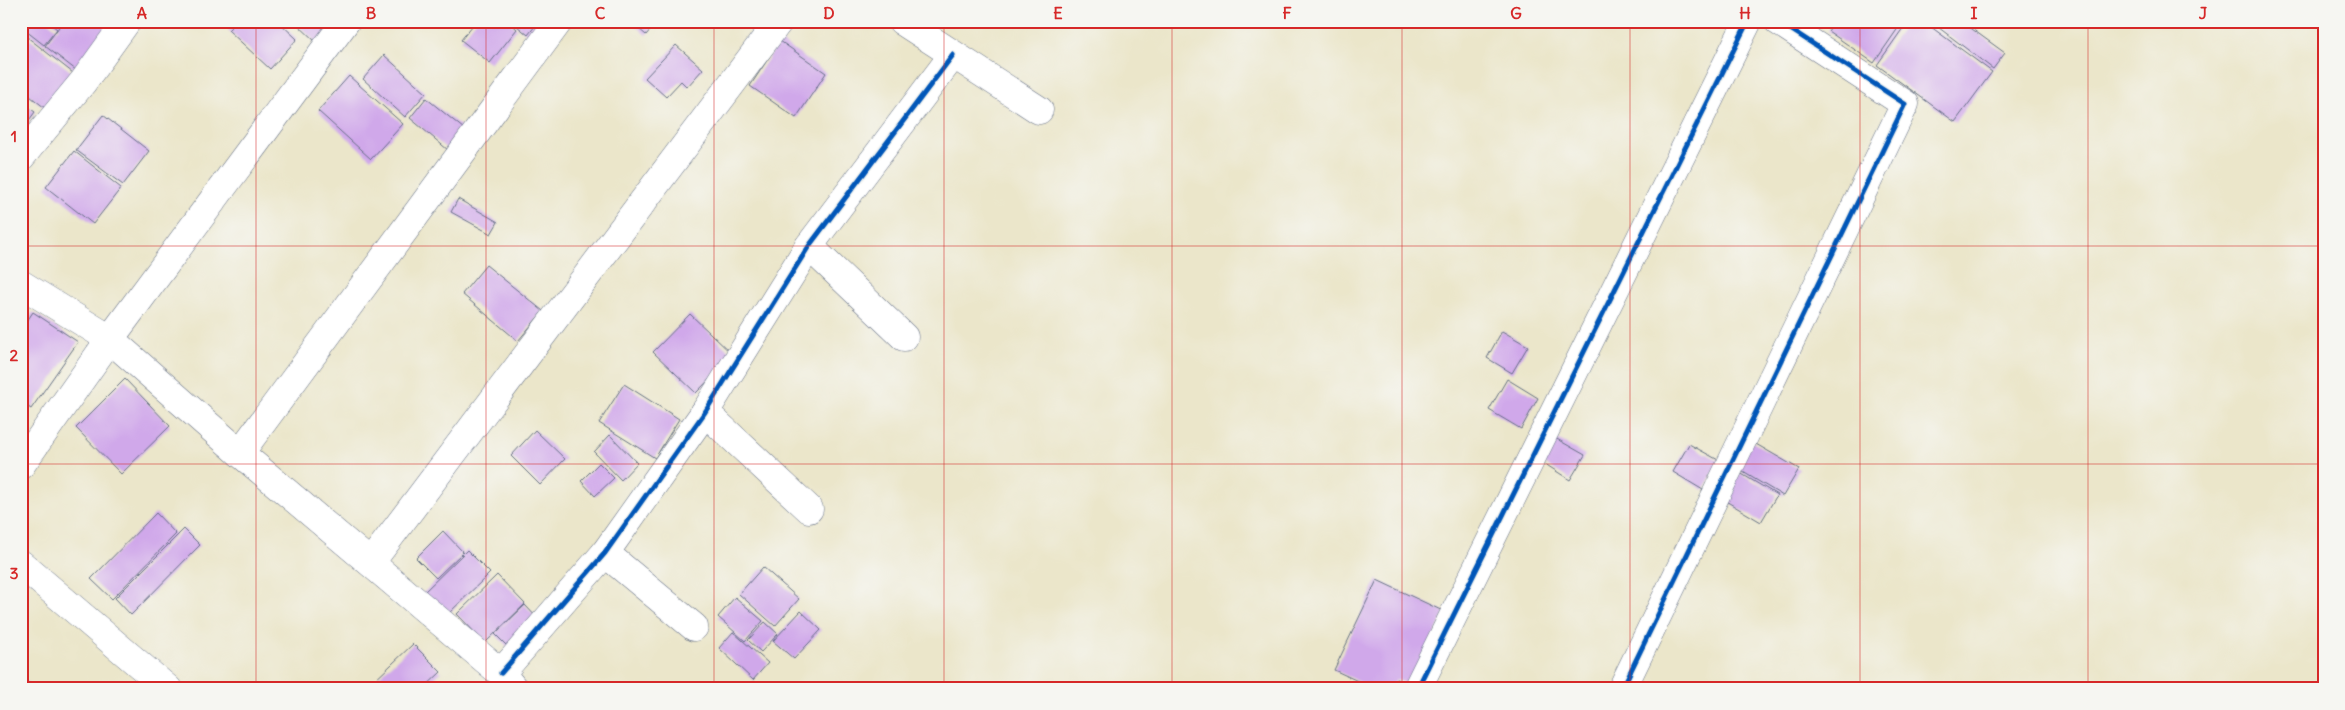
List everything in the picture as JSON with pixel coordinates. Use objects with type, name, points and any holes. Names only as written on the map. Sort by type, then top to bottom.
[{"type":"street","points":[[21,157],[83,82],[126,21]]},
{"type":"street","points":[[21,465],[110,339],[346,21]]},
{"type":"street","points":[[240,453],[559,21]]},
{"type":"street","points":[[371,562],[779,21]]},
{"type":"street","points":[[902,21],[1039,110]]},
{"type":"street","points":[[1417,689],[1748,21]]},
{"type":"street","points":[[1622,689],[1905,104],[1778,21]]},
{"type":"street","points":[[21,284],[110,339],[240,453],[371,562],[508,681],[605,553],[705,412],[809,246],[953,55]]},
{"type":"street","points":[[809,246],[904,337]]},
{"type":"street","points":[[705,412],[809,509]]},
{"type":"street","points":[[605,553],[694,627]]},
{"type":"street","points":[[21,564],[168,689]]},
{"type":"building","points":[[21,21],[47,21],[57,29],[44,45],[21,27]]},
{"type":"building","points":[[51,21],[111,21],[81,74],[45,46],[59,27]]},
{"type":"building","points":[[237,21],[278,21],[297,39],[270,69],[228,30]]},
{"type":"building","points":[[294,21],[316,21],[327,31],[317,43]]},
{"type":"building","points":[[476,21],[508,21],[517,29],[490,63],[461,40]]},
{"type":"building","points":[[511,21],[539,21],[528,35]]},
{"type":"building","points":[[630,21],[658,21],[646,35]]},
{"type":"building","points":[[1835,21],[1903,21],[1874,63],[1828,31]]},
{"type":"building","points":[[1908,21],[1923,21],[1992,72],[1955,122],[1877,65]]},
{"type":"building","points":[[1930,21],[1961,21],[2005,53],[1993,69]]},
{"type":"building","points":[[22,33],[73,73],[45,108],[21,89]]},
{"type":"building","points":[[780,41],[826,73],[796,118],[750,86]]},
{"type":"building","points":[[676,45],[703,69],[687,87],[681,81],[666,97],[645,78]]},
{"type":"building","points":[[384,55],[426,93],[405,117],[363,79]]},
{"type":"building","points":[[349,76],[403,124],[371,159],[318,111]]},
{"type":"building","points":[[426,98],[464,129],[448,150],[410,118]]},
{"type":"building","points":[[21,102],[35,112],[21,131]]},
{"type":"building","points":[[103,115],[149,151],[123,185],[76,150]]},
{"type":"building","points":[[74,151],[121,188],[93,224],[46,187]]},
{"type":"building","points":[[458,199],[498,222],[491,234],[451,212]]},
{"type":"building","points":[[486,265],[543,311],[518,341],[462,294]]},
{"type":"building","points":[[33,312],[78,342],[31,409],[21,402],[21,330]]},
{"type":"building","points":[[690,314],[733,355],[696,393],[653,352]]},
{"type":"building","points":[[1502,331],[1528,346],[1512,373],[1487,358]]},
{"type":"building","points":[[125,379],[170,426],[121,474],[76,428]]},
{"type":"building","points":[[1507,379],[1538,398],[1521,429],[1489,410]]},
{"type":"building","points":[[624,384],[679,419],[655,458],[599,423]]},
{"type":"building","points":[[535,430],[565,459],[540,485],[511,456]]},
{"type":"building","points":[[610,435],[637,463],[621,480],[594,452]]},
{"type":"building","points":[[1555,438],[1585,455],[1570,480],[1542,462]]},
{"type":"building","points":[[1749,440],[1799,469],[1783,496],[1733,466]]},
{"type":"building","points":[[1689,444],[1720,461],[1703,490],[1673,472]]},
{"type":"building","points":[[599,463],[614,478],[595,496],[581,481]]},
{"type":"building","points":[[1740,473],[1777,495],[1761,522],[1724,500]]},
{"type":"building","points":[[156,513],[176,534],[112,599],[91,579]]},
{"type":"building","points":[[184,529],[200,545],[131,615],[115,598]]},
{"type":"building","points":[[443,531],[463,552],[436,578],[416,558]]},
{"type":"building","points":[[467,550],[490,573],[444,618],[421,595]]},
{"type":"building","points":[[763,567],[799,599],[775,626],[739,594]]},
{"type":"building","points":[[497,575],[525,604],[485,643],[457,614]]},
{"type":"building","points":[[1377,580],[1445,612],[1411,686],[1396,679],[1391,689],[1375,689],[1334,670]]},
{"type":"building","points":[[735,597],[763,621],[745,641],[718,617]]},
{"type":"building","points":[[525,605],[539,620],[510,649],[495,634]]},
{"type":"building","points":[[801,611],[821,630],[794,659],[773,641]]},
{"type":"building","points":[[765,622],[778,634],[761,652],[748,640]]},
{"type":"building","points":[[733,632],[768,663],[753,680],[719,648]]},
{"type":"building","points":[[413,644],[441,672],[423,689],[374,689],[370,685]]},
{"type":"building","points":[[21,676],[34,689],[21,689]]},
{"type":"cycle path","points":[[1417,689],[1748,21]]},
{"type":"cycle path","points":[[1622,689],[1905,104],[1778,21]]},
{"type":"cycle path","points":[[501,673],[605,553],[705,412],[809,246],[953,55]]}]
